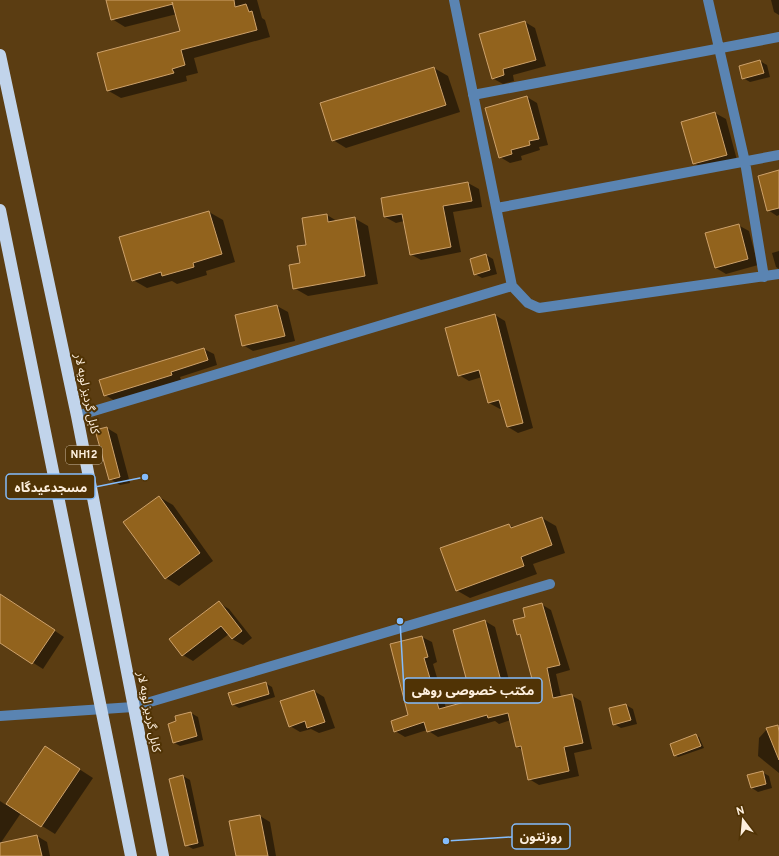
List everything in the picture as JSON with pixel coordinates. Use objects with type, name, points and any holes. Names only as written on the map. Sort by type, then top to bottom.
[{"type":"highway","name":"کابل گردیز لویه لار","points":[[0,56],[76,416],[132,707],[163,856]]},
{"type":"highway","name":"NH12","points":[[0,210],[131,856]]},
{"type":"street","points":[[454,0],[512,286],[528,302],[539,308],[779,274]]},
{"type":"street","points":[[708,0],[745,162],[764,276]]},
{"type":"street","points":[[473,94],[779,37]]},
{"type":"street","points":[[497,208],[779,155]]},
{"type":"street","points":[[76,416],[512,286]]},
{"type":"street","points":[[0,716],[132,707],[550,584]]},
{"type":"building","points":[[106,0],[234,0],[235,7],[246,4],[249,12],[252,11],[257,30],[181,50],[185,65],[172,69],[174,73],[107,91],[97,53],[180,31],[173,4],[111,20]]},
{"type":"building","points":[[525,21],[536,60],[503,69],[504,75],[492,79],[479,34]]},
{"type":"building","points":[[760,60],[764,73],[742,79],[739,66]]},
{"type":"building","points":[[434,67],[446,105],[332,141],[320,103]]},
{"type":"building","points":[[527,96],[539,139],[529,141],[530,145],[511,150],[512,154],[499,158],[485,108]]},
{"type":"building","points":[[715,112],[727,155],[693,164],[681,122]]},
{"type":"building","points":[[779,170],[779,208],[767,211],[758,176]]},
{"type":"building","points":[[468,182],[472,201],[443,206],[451,247],[410,255],[402,214],[384,217],[381,198]]},
{"type":"building","points":[[209,211],[222,254],[193,263],[194,267],[162,276],[161,272],[132,281],[119,237]]},
{"type":"building","points":[[327,214],[328,222],[355,217],[365,276],[293,289],[289,265],[300,263],[297,246],[306,245],[302,218]]},
{"type":"building","points":[[739,224],[748,259],[715,268],[705,233]]},
{"type":"building","points":[[486,254],[490,270],[474,275],[470,259]]},
{"type":"building","points":[[277,305],[285,336],[242,346],[235,315]]},
{"type":"building","points":[[495,314],[523,423],[507,427],[499,400],[488,403],[479,370],[458,376],[445,328]]},
{"type":"building","points":[[204,348],[208,360],[171,372],[172,375],[104,396],[99,380]]},
{"type":"building","points":[[107,427],[120,477],[109,480],[95,430]]},
{"type":"building","points":[[159,496],[200,553],[165,579],[123,522]]},
{"type":"building","points":[[542,517],[552,545],[521,557],[524,566],[456,591],[440,548],[509,524],[511,528]]},
{"type":"building","points":[[0,594],[55,630],[32,664],[0,643]]},
{"type":"building","points":[[219,601],[242,631],[232,639],[221,626],[182,656],[169,639]]},
{"type":"building","points":[[542,603],[560,665],[547,668],[553,698],[572,694],[583,743],[564,747],[569,771],[528,780],[521,746],[516,747],[508,713],[488,718],[487,715],[427,732],[424,722],[394,732],[391,721],[408,715],[390,644],[422,636],[428,657],[424,658],[439,709],[472,700],[453,630],[485,620],[502,685],[532,679],[520,634],[517,635],[513,620],[525,617],[523,608]]},
{"type":"building","points":[[266,682],[269,694],[232,705],[228,693]]},
{"type":"building","points":[[314,690],[325,722],[307,728],[305,721],[289,727],[280,701]]},
{"type":"building","points":[[626,704],[631,720],[613,725],[609,708]]},
{"type":"building","points":[[191,712],[197,736],[173,743],[168,724],[176,721],[175,716]]},
{"type":"building","points":[[778,725],[779,732],[779,760],[766,728]]},
{"type":"building","points":[[696,734],[701,746],[674,756],[670,744]]},
{"type":"building","points":[[45,746],[80,769],[41,827],[6,804]]},
{"type":"building","points":[[763,771],[766,784],[751,788],[747,775]]},
{"type":"building","points":[[183,775],[198,843],[185,846],[169,779]]},
{"type":"building","points":[[260,815],[268,856],[236,856],[229,821]]},
{"type":"building","points":[[37,835],[42,856],[0,856],[0,843]]},
{"type":"place","name":"مسجدعیدگاه","points":[[145,477]]},
{"type":"place","name":"مکتب خصوصی روهی","points":[[400,621]]},
{"type":"place","name":"روزنتون","points":[[446,841]]}]
